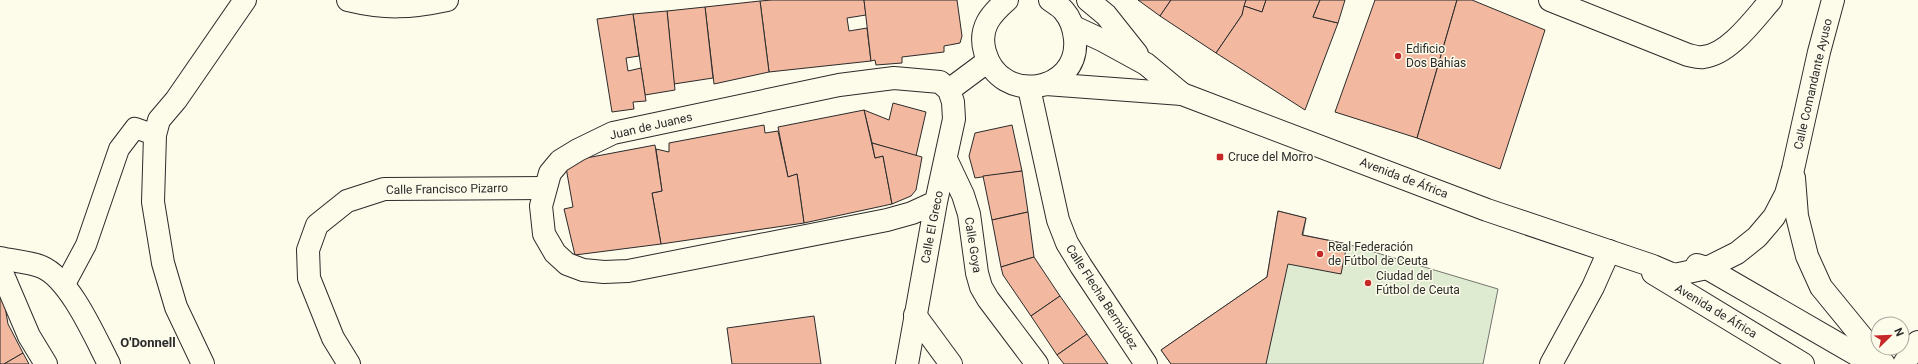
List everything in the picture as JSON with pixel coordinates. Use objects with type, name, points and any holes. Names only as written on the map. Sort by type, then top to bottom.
[{"type":"street","points":[[203,364],[176,307],[163,263],[153,202],[155,135],[158,120],[176,100],[245,0]]},
{"type":"street","points":[[348,0],[390,8],[421,6],[447,0]]},
{"type":"street","points":[[1088,0],[1106,15],[1146,64]]},
{"type":"street","points":[[1550,0],[1688,55],[1704,57],[1725,48],[1741,34],[1771,0]]},
{"type":"street","name":"Calle Comandante Ayuso","points":[[1707,268],[1737,253],[1757,237],[1774,217],[1786,194],[1819,52],[1833,0]]},
{"type":"street","points":[[949,90],[988,62],[983,45],[984,28],[996,3]]},
{"type":"street","points":[[1038,86],[1061,76],[1071,62],[1076,45],[1062,9]]},
{"type":"street","name":"Avenida de África","points":[[1062,9],[1104,41],[1146,64],[1182,94]]},
{"type":"street","name":"Avenida de África","points":[[988,62],[998,75],[1013,84],[1182,94],[1487,210],[1674,274],[1707,268]]},
{"type":"street","name":"Juan de Juanes","points":[[936,202],[912,213],[887,220],[628,271],[604,272],[583,270],[567,264],[555,253],[544,234],[541,206],[550,173],[560,161],[578,150],[613,133],[839,85],[894,78],[940,82],[949,90]]},
{"type":"street","name":"Calle Flecha Bermúdez","points":[[1038,86],[1058,220],[1067,243],[1081,266],[1146,364]]},
{"type":"street","name":"Calle El Greco","points":[[907,364],[936,202],[954,119],[953,102],[949,90]]},
{"type":"street","points":[[64,286],[86,245],[119,149],[135,128],[155,135]]},
{"type":"street","name":"Calle Goya","points":[[946,159],[963,195],[969,214],[977,273],[981,287],[988,299],[1037,364]]},
{"type":"street","name":"Calle Comandante Ayuso","points":[[1793,169],[1797,216],[1807,256],[1821,288],[1884,364]]},
{"type":"street","name":"Calle Francisco Pizarro","points":[[350,364],[333,338],[309,278],[308,250],[317,225],[346,202],[384,189],[545,188]]},
{"type":"street","points":[[1550,364],[1593,286],[1618,254]]},
{"type":"street","name":"Avenida de África","points":[[1618,254],[1803,364]]},
{"type":"street","points":[[0,258],[42,268],[64,286],[73,297],[109,364]]},
{"type":"street","points":[[0,268],[29,336],[46,364]]},
{"type":"street","points":[[1707,268],[1873,364]]},
{"type":"street","points":[[915,315],[951,364]]},
{"type":"street","points":[[1904,364],[1918,342]]},
{"type":"green space","name":"Ciudad del Fútbol de Ceuta","points":[[1278,211],[1306,218],[1303,235],[1347,244],[1498,289],[1483,364],[1171,364],[1161,350],[1267,277]]},
{"type":"building","points":[[864,0],[866,15],[847,18],[849,31],[867,28],[871,61],[769,72],[760,1]]},
{"type":"building","points":[[864,0],[957,0],[962,36],[960,43],[944,46],[944,52],[902,57],[902,63],[876,65],[875,60],[871,61]]},
{"type":"building","points":[[1138,0],[1171,0],[1160,16]]},
{"type":"building","points":[[1171,0],[1246,0],[1242,15],[1216,53],[1160,16]]},
{"type":"building","points":[[1246,0],[1266,0],[1262,12],[1244,6]]},
{"type":"building","points":[[1266,0],[1320,0],[1313,17],[1338,23],[1305,110],[1216,53],[1242,15],[1244,6],[1262,12]]},
{"type":"building","points":[[1320,0],[1345,0],[1338,23],[1313,17]]},
{"type":"building","name":"Edificio Dos Bahías","points":[[1375,0],[1457,0],[1417,138],[1335,112]]},
{"type":"building","points":[[1457,0],[1472,0],[1545,30],[1500,169],[1417,138]]},
{"type":"building","points":[[760,1],[769,72],[714,84],[705,7]]},
{"type":"building","points":[[705,7],[713,78],[674,84],[667,11]]},
{"type":"building","points":[[667,11],[675,90],[645,95],[633,14]]},
{"type":"building","points":[[633,14],[639,56],[626,58],[628,71],[641,68],[646,101],[633,102],[634,109],[612,112],[597,19]]},
{"type":"building","points":[[893,103],[926,112],[916,156],[872,143],[864,110],[889,120]]},
{"type":"building","points":[[864,110],[875,158],[883,156],[892,204],[804,223],[797,174],[788,177],[778,127]]},
{"type":"building","points":[[764,125],[765,133],[778,131],[788,177],[797,174],[804,223],[661,244],[652,193],[662,191],[656,149],[669,152],[669,143]]},
{"type":"building","points":[[1012,125],[1022,171],[975,178],[969,156],[975,133]]},
{"type":"building","points":[[872,143],[922,157],[916,190],[911,196],[892,204],[883,156],[875,158]]},
{"type":"building","points":[[655,145],[662,191],[652,193],[661,244],[575,255],[564,209],[573,207],[565,162]]},
{"type":"building","points":[[1022,171],[1028,212],[992,220],[983,176]]},
{"type":"building","points":[[1278,211],[1306,218],[1302,235],[1347,244],[1341,274],[1288,264],[1266,364],[1171,364],[1161,350],[1267,277]]},
{"type":"building","points":[[1028,212],[1034,257],[1001,267],[992,220]]},
{"type":"building","points":[[1034,257],[1060,296],[1031,316],[1003,275],[1001,267]]},
{"type":"building","points":[[0,295],[3,295],[8,324],[23,353],[4,364],[0,364]]},
{"type":"building","points":[[1060,296],[1087,334],[1057,355],[1031,316]]},
{"type":"building","points":[[814,316],[821,364],[732,364],[727,328]]},
{"type":"building","points":[[1087,334],[1108,364],[1064,364],[1057,355]]},
{"type":"building","points":[[23,353],[29,364],[4,364]]},
{"type":"place","name":"Edificio Dos Bahías","points":[[1398,56]]},
{"type":"place","name":"Cruce del Morro","points":[[1220,157]]},
{"type":"place","name":"Real Federación de Fútbol de Ceuta","points":[[1320,254]]},
{"type":"place","name":"Ciudad del Fútbol de Ceuta","points":[[1368,283]]},
{"type":"district","name":"O'Donnell","points":[[148,342]]}]
